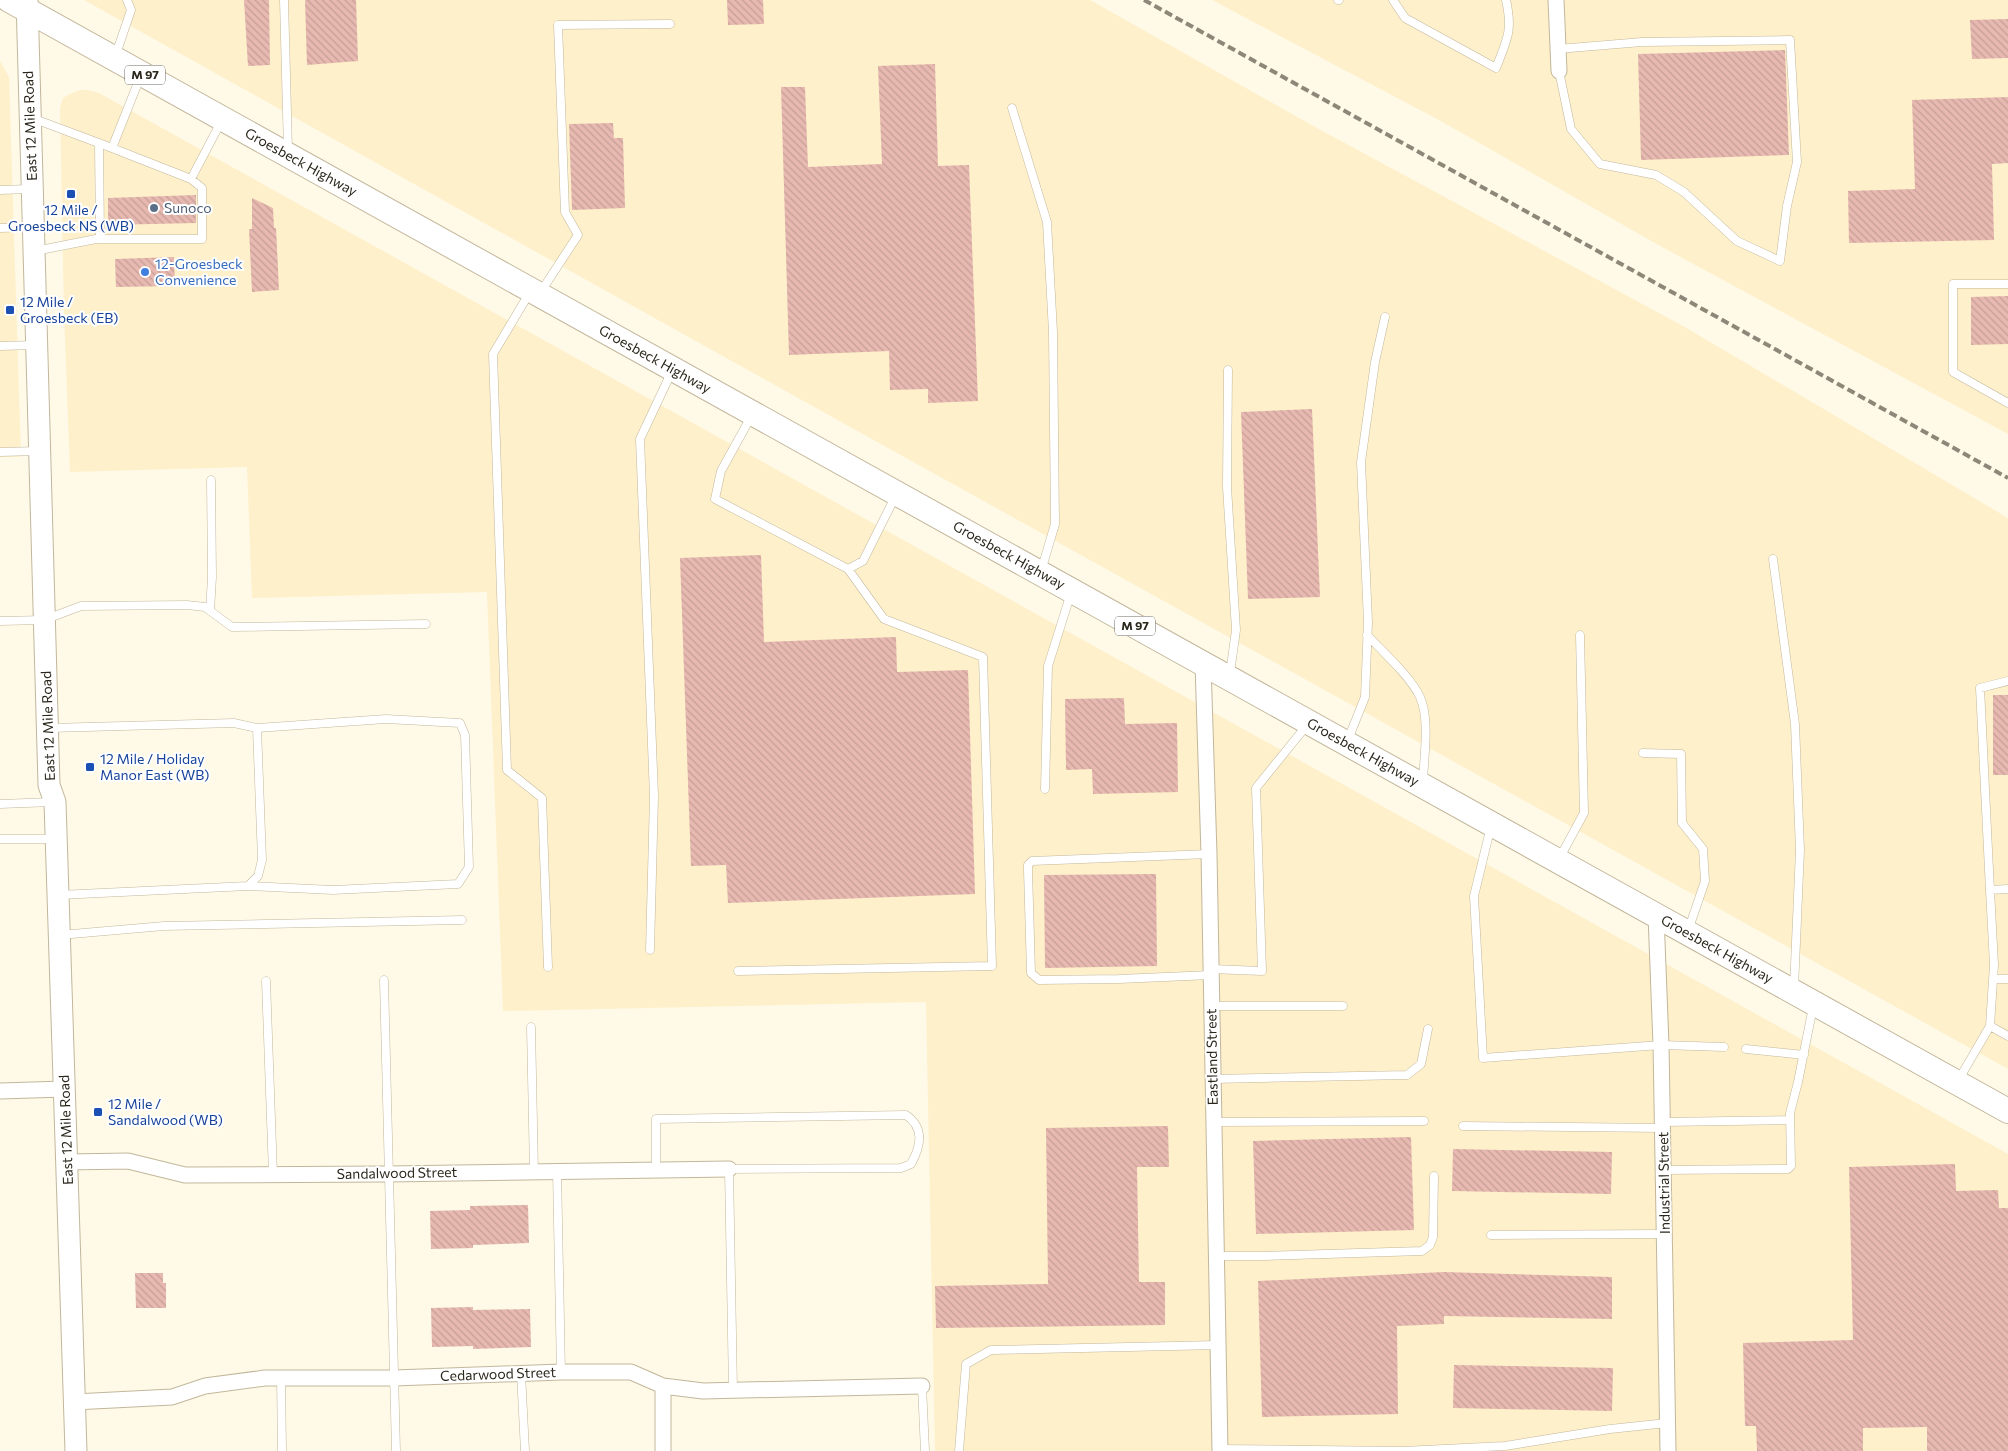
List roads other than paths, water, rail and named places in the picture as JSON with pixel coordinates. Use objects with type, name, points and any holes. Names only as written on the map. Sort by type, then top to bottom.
[{"type":"main road","name":"Groesbeck Highway","points":[[21,3],[115,59],[2008,1111]]},
{"type":"main road","name":"East 12 Mile Road","points":[[21,3],[30,117],[47,728],[49,784],[55,802],[57,839],[76,1451]]},
{"type":"street","points":[[1556,0],[1559,71]]},
{"type":"street","name":"Eastland Street","points":[[1203,664],[1209,854],[1220,1450]]},
{"type":"street","name":"Industrial Street","points":[[1656,915],[1663,1125],[1668,1451]]},
{"type":"street","points":[[0,1091],[64,1089]]},
{"type":"street","name":"Sandalwood Street","points":[[67,1162],[128,1161],[185,1175],[729,1169]]},
{"type":"street","name":"Cedarwood Street","points":[[74,1402],[172,1397],[205,1386],[265,1378],[394,1378],[561,1372],[631,1372],[662,1386],[703,1391],[922,1386]]},
{"type":"street","points":[[662,1386],[663,1451]]},
{"type":"lane","points":[[115,59],[131,10],[127,0]]},
{"type":"lane","points":[[284,0],[288,155]]},
{"type":"lane","points":[[1393,0],[1404,18],[1496,68],[1510,34],[1509,12],[1506,0]]},
{"type":"lane","points":[[548,967],[542,798],[507,770],[493,354],[535,292],[578,235],[565,212],[558,25],[670,24]]},
{"type":"lane","points":[[1558,49],[1642,42],[1790,40],[1797,162],[1787,206],[1780,261],[1737,241],[1684,192],[1656,175],[1600,164],[1571,129],[1559,71]]},
{"type":"lane","points":[[112,148],[142,74]]},
{"type":"lane","points":[[1012,108],[1047,222],[1048,232],[1053,332],[1055,524],[1040,573]]},
{"type":"lane","points":[[30,117],[190,179],[202,188],[202,239],[100,239],[34,251]]},
{"type":"lane","points":[[190,179],[223,119]]},
{"type":"lane","points":[[99,143],[100,239]]},
{"type":"lane","points":[[0,190],[32,189]]},
{"type":"lane","points":[[0,228],[33,226]]},
{"type":"lane","points":[[2008,284],[1953,284],[1953,372],[2008,403]]},
{"type":"lane","points":[[1346,743],[1365,697],[1367,635],[1360,462],[1375,362],[1385,317]]},
{"type":"lane","points":[[0,346],[36,345]]},
{"type":"lane","points":[[650,950],[654,796],[640,439],[673,369]]},
{"type":"lane","points":[[1228,370],[1227,487],[1236,630],[1229,678]]},
{"type":"lane","points":[[738,971],[992,966],[983,657],[884,618],[848,569],[715,499],[722,471],[753,413]]},
{"type":"lane","points":[[0,452],[39,450]]},
{"type":"lane","points":[[210,611],[212,577],[211,480]]},
{"type":"lane","points":[[848,569],[863,560],[898,493]]},
{"type":"lane","points":[[1773,559],[1795,724],[1800,859],[1794,992]]},
{"type":"lane","points":[[1045,789],[1048,666],[1072,591]]},
{"type":"lane","points":[[0,621],[44,620],[82,606],[188,605],[205,607],[232,627],[426,624]]},
{"type":"lane","points":[[1367,635],[1409,681],[1420,696],[1425,734],[1423,786]]},
{"type":"lane","points":[[1558,861],[1584,813],[1580,635]]},
{"type":"lane","points":[[1957,1082],[1990,1026],[1993,980],[1980,688],[2008,681]]},
{"type":"lane","points":[[47,728],[234,723],[257,728],[386,719],[460,723],[465,735],[470,867],[458,884],[333,890],[248,886],[59,895]]},
{"type":"lane","points":[[1209,854],[1032,861],[1028,865],[1031,974],[1039,980],[1119,980],[1211,972],[1262,971],[1256,788],[1309,722]]},
{"type":"lane","points":[[248,886],[258,876],[262,860],[257,728]]},
{"type":"lane","points":[[1644,753],[1681,754],[1682,823],[1703,848],[1704,881],[1688,933]]},
{"type":"lane","points":[[0,804],[55,802]]},
{"type":"lane","points":[[1491,824],[1474,896],[1483,1058],[1661,1045],[1724,1047]]},
{"type":"lane","points":[[0,838],[57,839]]},
{"type":"lane","points":[[1990,890],[2008,889]]},
{"type":"lane","points":[[60,934],[164,926],[462,920]]},
{"type":"lane","points":[[1993,980],[2008,979]]},
{"type":"lane","points":[[384,980],[387,1174],[396,1451]]},
{"type":"lane","points":[[266,981],[273,1174]]},
{"type":"lane","points":[[1663,1170],[1788,1169],[1791,1166],[1790,1113],[1814,1003]]},
{"type":"lane","points":[[1211,1006],[1342,1006]]},
{"type":"lane","points":[[1990,1026],[2008,1036]]},
{"type":"lane","points":[[530,1027],[534,1172]]},
{"type":"lane","points":[[1213,1079],[1407,1075],[1421,1064],[1428,1029]]},
{"type":"lane","points":[[1746,1049],[1804,1055]]},
{"type":"lane","points":[[656,1170],[656,1119],[906,1115],[916,1122],[919,1134],[918,1150],[911,1164],[901,1168],[729,1169],[733,1390]]},
{"type":"lane","points":[[1463,1126],[1663,1125],[1790,1120]]},
{"type":"lane","points":[[1214,1122],[1424,1121]]},
{"type":"lane","points":[[557,1171],[561,1372]]},
{"type":"lane","points":[[1216,1256],[1422,1251],[1430,1245],[1433,1237],[1434,1176]]},
{"type":"lane","points":[[1491,1235],[1664,1234]]},
{"type":"lane","points":[[959,1451],[966,1364],[991,1350],[1218,1345]]},
{"type":"lane","points":[[521,1373],[525,1451]]},
{"type":"lane","points":[[281,1378],[282,1451]]},
{"type":"lane","points":[[922,1386],[925,1451]]},
{"type":"lane","points":[[1220,1450],[1403,1451],[1505,1448],[1610,1429],[1667,1423]]},
{"type":"railway","points":[[1144,0],[2008,478]]},
{"type":"place","name":"12 Mile / Groesbeck NS (WB)","points":[[71,194]]},
{"type":"place","name":"Sunoco","points":[[154,208]]},
{"type":"place","name":"12-Groesbeck Convenience","points":[[145,272]]},
{"type":"place","name":"12 Mile / Groesbeck (EB)","points":[[10,310]]},
{"type":"place","name":"12 Mile / Holiday Manor East (WB)","points":[[90,767]]},
{"type":"place","name":"12 Mile / Sandalwood (WB)","points":[[98,1112]]}]
